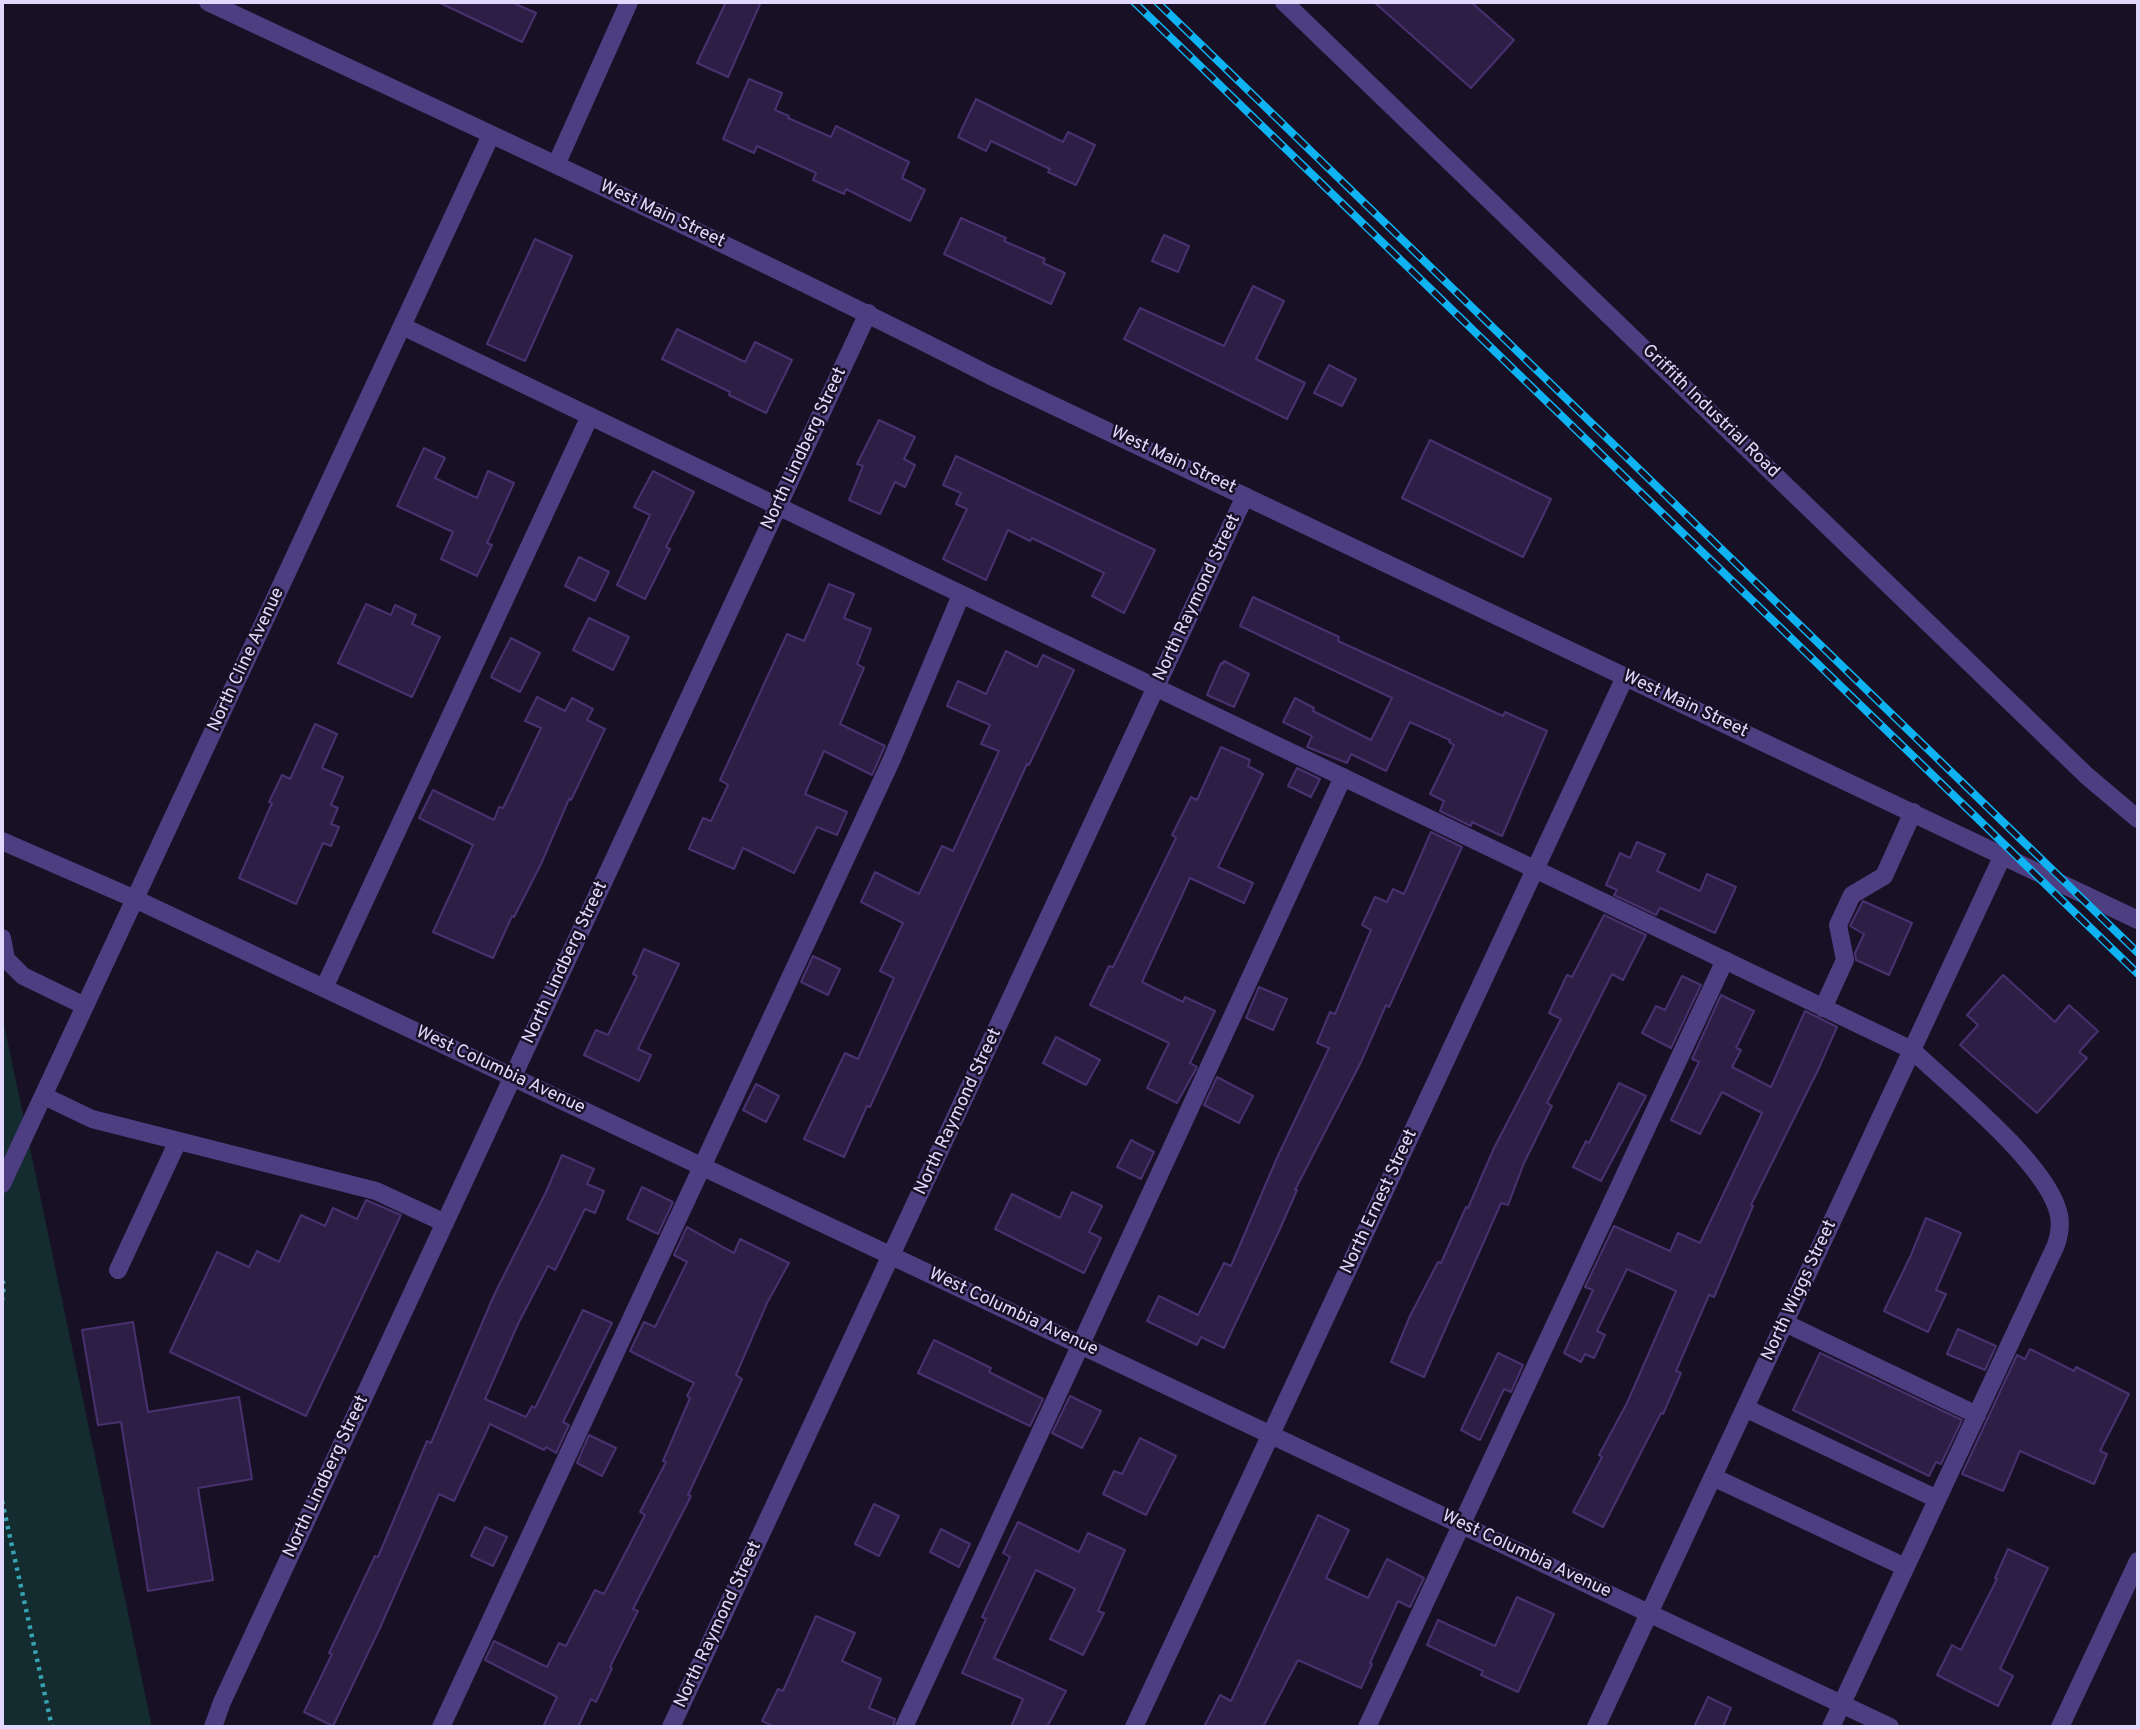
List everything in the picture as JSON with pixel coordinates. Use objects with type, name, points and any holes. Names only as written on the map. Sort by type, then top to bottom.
[{"type":"street","name":"West Main Street","points":[[208,2],[868,313],[991,376],[2138,920]]},
{"type":"street","points":[[556,165],[629,2]]},
{"type":"street","name":"Griffith Industrial Road","points":[[1284,2],[2077,766],[2138,819]]},
{"type":"street","name":"North Cline Avenue","points":[[2,1184],[491,135]]},
{"type":"street","name":"North Lindberg Street","points":[[213,1727],[222,1702],[868,313]]},
{"type":"street","points":[[402,326],[1912,1050],[2022,1154],[2051,1195],[2060,1222],[2056,1245],[1831,1727]]},
{"type":"street","points":[[324,988],[590,416]]},
{"type":"street","name":"North Raymond Street","points":[[671,1727],[1245,496]]},
{"type":"street","points":[[441,1727],[892,759],[961,595]]},
{"type":"street","name":"North Ernest Street","points":[[1134,1727],[1625,677]]},
{"type":"street","points":[[904,1727],[1343,777]]},
{"type":"street","points":[[1823,1008],[1845,960],[1838,925],[1852,895],[1884,876],[1913,812]]},
{"type":"street","name":"West Columbia Avenue","points":[[2,841],[135,899],[1890,1727]]},
{"type":"street","name":"North Wiggs Street","points":[[1596,1727],[2003,855]]},
{"type":"street","points":[[2,938],[6,959],[23,976],[85,1006]]},
{"type":"street","points":[[1367,1727],[1725,960]]},
{"type":"street","points":[[44,1096],[92,1119],[376,1191],[445,1223]]},
{"type":"street","points":[[118,1270],[178,1141]]},
{"type":"street","points":[[1785,1323],[1977,1415]]},
{"type":"street","points":[[1745,1408],[1937,1499]]},
{"type":"street","points":[[1713,1478],[1905,1567]]},
{"type":"street","points":[[2060,1727],[2138,1561]]},
{"type":"path","points":[[2,1281],[2,1301]]},
{"type":"path","points":[[2,1502],[51,1726]]},
{"type":"green space","points":[[2,1015],[152,1727],[2,1727]]},
{"type":"building","points":[[438,2],[511,2],[536,13],[522,42]]},
{"type":"building","points":[[726,2],[761,2],[728,77],[697,63]]},
{"type":"building","points":[[1374,2],[1471,2],[1514,40],[1471,88]]},
{"type":"building","points":[[749,79],[782,93],[775,110],[789,116],[788,118],[831,137],[836,126],[909,162],[902,178],[925,190],[910,221],[846,189],[844,194],[813,180],[816,173],[757,146],[754,153],[723,139]]},
{"type":"building","points":[[976,99],[1063,142],[1068,132],[1095,145],[1076,185],[1048,172],[1050,169],[991,141],[986,151],[958,137]]},
{"type":"building","points":[[961,218],[1006,238],[1004,241],[1045,259],[1043,263],[1065,273],[1051,304],[944,254]]},
{"type":"building","points":[[1164,235],[1189,246],[1178,272],[1152,261]]},
{"type":"building","points":[[535,239],[572,256],[525,361],[487,344]]},
{"type":"building","points":[[1253,286],[1284,301],[1256,359],[1305,383],[1287,419],[1124,339],[1140,308],[1224,346]]},
{"type":"building","points":[[677,329],[745,362],[755,342],[792,360],[766,413],[662,359]]},
{"type":"building","points":[[1329,365],[1356,379],[1342,406],[1314,393]]},
{"type":"building","points":[[879,420],[915,437],[904,459],[915,465],[905,487],[895,482],[880,514],[849,500],[863,466],[857,464]]},
{"type":"building","points":[[1430,440],[1551,499],[1523,557],[1402,498]]},
{"type":"building","points":[[424,448],[445,458],[435,478],[477,498],[488,471],[514,483],[487,543],[492,545],[477,576],[441,559],[453,532],[397,506]]},
{"type":"building","points":[[956,456],[1155,550],[1124,613],[1092,596],[1104,573],[1032,538],[1030,541],[1008,530],[986,580],[943,559],[967,509],[956,504],[961,493],[943,485]]},
{"type":"building","points":[[653,471],[694,492],[666,547],[670,549],[645,599],[617,585],[650,515],[634,507]]},
{"type":"building","points":[[579,557],[609,572],[595,601],[565,586]]},
{"type":"building","points":[[829,584],[854,594],[844,618],[871,629],[857,664],[864,668],[840,724],[885,746],[872,775],[824,751],[805,794],[847,812],[837,835],[817,827],[794,873],[743,848],[734,869],[689,849],[703,818],[711,821],[728,785],[720,780],[787,634],[804,641]]},
{"type":"building","points":[[1253,597],[1339,637],[1338,641],[1503,716],[1505,712],[1547,731],[1502,836],[1472,822],[1471,826],[1440,811],[1444,801],[1430,794],[1454,745],[1450,740],[1410,722],[1386,771],[1351,754],[1347,763],[1307,747],[1312,736],[1283,722],[1295,698],[1314,708],[1313,711],[1371,740],[1392,698],[1240,626]]},
{"type":"building","points":[[366,604],[391,615],[395,605],[416,615],[412,624],[440,637],[412,697],[338,663]]},
{"type":"building","points":[[589,618],[629,637],[613,670],[573,650]]},
{"type":"building","points":[[511,638],[540,653],[520,692],[491,677]]},
{"type":"building","points":[[1006,651],[1037,667],[1043,655],[1074,670],[1029,765],[1027,764],[870,1107],[867,1106],[844,1157],[804,1139],[845,1053],[858,1059],[894,978],[880,971],[903,923],[861,902],[875,872],[919,894],[942,846],[953,851],[999,751],[981,744],[990,725],[947,706],[958,681],[986,694]]},
{"type":"building","points":[[1224,661],[1249,674],[1234,707],[1207,695]]},
{"type":"building","points":[[537,697],[565,711],[572,698],[593,709],[587,720],[605,729],[493,958],[433,932],[473,845],[419,818],[433,790],[494,820],[499,807],[503,808],[541,728],[525,721]]},
{"type":"building","points":[[315,724],[337,734],[322,768],[343,777],[331,805],[338,808],[331,824],[339,827],[331,846],[323,843],[296,904],[239,878],[282,775],[290,779]]},
{"type":"building","points":[[1221,747],[1250,760],[1248,766],[1263,774],[1218,867],[1253,883],[1244,903],[1190,878],[1142,982],[1183,1002],[1185,997],[1215,1011],[1190,1063],[1197,1067],[1177,1103],[1147,1088],[1169,1043],[1090,1005],[1109,966],[1113,967],[1176,838],[1172,835],[1191,797],[1197,800]]},
{"type":"building","points":[[1297,768],[1320,779],[1311,797],[1288,786]]},
{"type":"building","points":[[1431,832],[1462,847],[1389,1007],[1386,1005],[1361,1062],[1295,1190],[1279,1231],[1224,1348],[1201,1337],[1197,1345],[1147,1321],[1159,1296],[1198,1315],[1224,1263],[1231,1266],[1276,1160],[1329,1048],[1317,1043],[1330,1012],[1335,1014],[1371,930],[1362,925],[1375,897],[1387,902],[1393,889],[1404,894]]},
{"type":"building","points":[[1637,842],[1665,854],[1657,871],[1700,891],[1707,874],[1736,887],[1715,933],[1660,908],[1656,915],[1614,895],[1617,890],[1606,885],[1620,853],[1630,858]]},
{"type":"building","points":[[1863,901],[1912,923],[1889,975],[1856,960],[1855,953],[1864,934],[1850,926]]},
{"type":"building","points":[[1604,915],[1646,935],[1623,980],[1612,974],[1547,1103],[1552,1106],[1524,1163],[1508,1205],[1501,1203],[1424,1377],[1391,1362],[1410,1316],[1438,1262],[1441,1263],[1494,1148],[1561,1019],[1549,1013],[1567,975],[1572,977]]},
{"type":"building","points":[[644,949],[679,964],[638,1049],[651,1055],[639,1081],[584,1055],[596,1030],[608,1035],[637,976],[633,974]]},
{"type":"building","points":[[813,956],[840,969],[828,995],[801,982]]},
{"type":"building","points":[[2003,975],[2055,1022],[2069,1005],[2098,1031],[2079,1052],[2087,1058],[2037,1113],[1960,1045],[1978,1025],[1967,1015]]},
{"type":"building","points":[[1682,976],[1701,985],[1671,1048],[1642,1033],[1656,1006],[1665,1010]]},
{"type":"building","points":[[1259,987],[1287,999],[1273,1030],[1246,1018]]},
{"type":"building","points":[[1721,995],[1754,1011],[1736,1048],[1741,1050],[1732,1067],[1771,1087],[1805,1011],[1837,1027],[1751,1205],[1753,1206],[1714,1297],[1709,1295],[1676,1371],[1681,1373],[1663,1414],[1661,1413],[1603,1527],[1573,1512],[1602,1457],[1599,1455],[1627,1403],[1676,1291],[1627,1269],[1597,1331],[1605,1335],[1594,1358],[1585,1354],[1581,1362],[1564,1353],[1593,1290],[1585,1287],[1614,1226],[1670,1251],[1678,1233],[1700,1243],[1762,1113],[1722,1092],[1700,1134],[1671,1120],[1699,1062],[1692,1059]]},
{"type":"building","points":[[1056,1037],[1100,1060],[1086,1085],[1043,1063]]},
{"type":"building","points":[[1217,1077],[1253,1096],[1239,1123],[1204,1105]]},
{"type":"building","points":[[1619,1083],[1646,1096],[1601,1181],[1573,1167],[1586,1141],[1589,1143]]},
{"type":"building","points":[[756,1084],[779,1096],[766,1122],[743,1110]]},
{"type":"building","points":[[1131,1140],[1154,1152],[1141,1179],[1117,1167]]},
{"type":"building","points":[[562,1155],[594,1169],[587,1184],[604,1191],[595,1213],[585,1209],[555,1270],[548,1266],[518,1324],[485,1399],[526,1417],[532,1406],[535,1408],[583,1310],[612,1323],[563,1422],[569,1425],[556,1453],[490,1424],[454,1501],[439,1494],[333,1726],[304,1712],[375,1556],[378,1557],[427,1441],[431,1443],[494,1295]]},
{"type":"building","points":[[642,1187],[673,1202],[658,1234],[627,1219]]},
{"type":"building","points":[[1072,1192],[1102,1206],[1089,1232],[1101,1238],[1084,1273],[995,1229],[1012,1194],[1060,1218]]},
{"type":"building","points":[[366,1200],[401,1215],[306,1416],[170,1352],[217,1252],[249,1267],[257,1251],[279,1262],[301,1215],[325,1226],[333,1208],[357,1219]]},
{"type":"building","points":[[1926,1218],[1961,1233],[1936,1290],[1946,1294],[1928,1332],[1884,1311]]},
{"type":"building","points":[[687,1227],[734,1253],[740,1239],[789,1263],[767,1303],[736,1375],[742,1379],[688,1495],[691,1496],[633,1609],[638,1611],[596,1702],[591,1699],[578,1727],[543,1727],[557,1697],[485,1660],[494,1641],[547,1667],[559,1643],[566,1646],[595,1590],[604,1594],[645,1515],[640,1512],[666,1462],[663,1461],[694,1383],[630,1351],[644,1322],[655,1327],[687,1262],[674,1255]]},
{"type":"building","points":[[133,1322],[148,1412],[239,1397],[252,1479],[198,1488],[213,1580],[148,1591],[121,1422],[98,1425],[82,1330]]},
{"type":"building","points":[[1958,1329],[1996,1346],[1985,1370],[1947,1354]]},
{"type":"building","points":[[934,1340],[991,1368],[989,1372],[1043,1399],[1030,1426],[918,1373]]},
{"type":"building","points":[[2030,1349],[2074,1371],[2076,1367],[2129,1394],[2100,1451],[2107,1454],[2094,1484],[2020,1451],[2003,1491],[1962,1474],[2017,1355],[2025,1359]]},
{"type":"building","points":[[1498,1353],[1523,1365],[1511,1392],[1504,1389],[1480,1440],[1461,1430]]},
{"type":"building","points":[[1820,1353],[1962,1420],[1941,1464],[1936,1462],[1929,1476],[1793,1410]]},
{"type":"building","points":[[1070,1396],[1101,1411],[1082,1448],[1052,1433]]},
{"type":"building","points":[[589,1435],[616,1448],[602,1476],[577,1463]]},
{"type":"building","points":[[1140,1438],[1176,1456],[1146,1515],[1103,1494],[1114,1471],[1122,1474]]},
{"type":"building","points":[[874,1504],[899,1516],[879,1556],[855,1544]]},
{"type":"building","points":[[1318,1515],[1349,1530],[1326,1578],[1368,1598],[1387,1559],[1424,1578],[1410,1607],[1398,1601],[1361,1688],[1298,1660],[1263,1727],[1204,1727],[1220,1695],[1231,1701]]},
{"type":"building","points":[[1018,1522],[1079,1552],[1088,1533],[1125,1550],[1098,1611],[1104,1613],[1083,1655],[1050,1639],[1075,1589],[1036,1570],[994,1658],[1066,1691],[1047,1727],[1011,1727],[1023,1699],[962,1673],[986,1619],[982,1617],[1010,1557],[1003,1553]]},
{"type":"building","points":[[485,1527],[507,1537],[493,1566],[471,1556]]},
{"type":"building","points":[[941,1529],[970,1544],[959,1567],[930,1552]]},
{"type":"building","points":[[2008,1549],[2048,1568],[2000,1669],[2013,1676],[1998,1706],[1937,1675],[1952,1645],[1961,1650],[1997,1579],[1995,1578]]},
{"type":"building","points":[[1517,1597],[1554,1614],[1518,1692],[1481,1675],[1483,1671],[1427,1645],[1438,1620],[1495,1646]]},
{"type":"building","points":[[816,1616],[855,1633],[842,1661],[881,1679],[869,1708],[895,1719],[893,1727],[775,1727],[762,1721],[778,1689],[783,1691]]},
{"type":"building","points":[[1708,1697],[1731,1708],[1723,1727],[1694,1727]]},
{"type":"railway","points":[[1134,2],[2138,974]]},
{"type":"railway","points":[[1157,2],[2138,953]]}]
